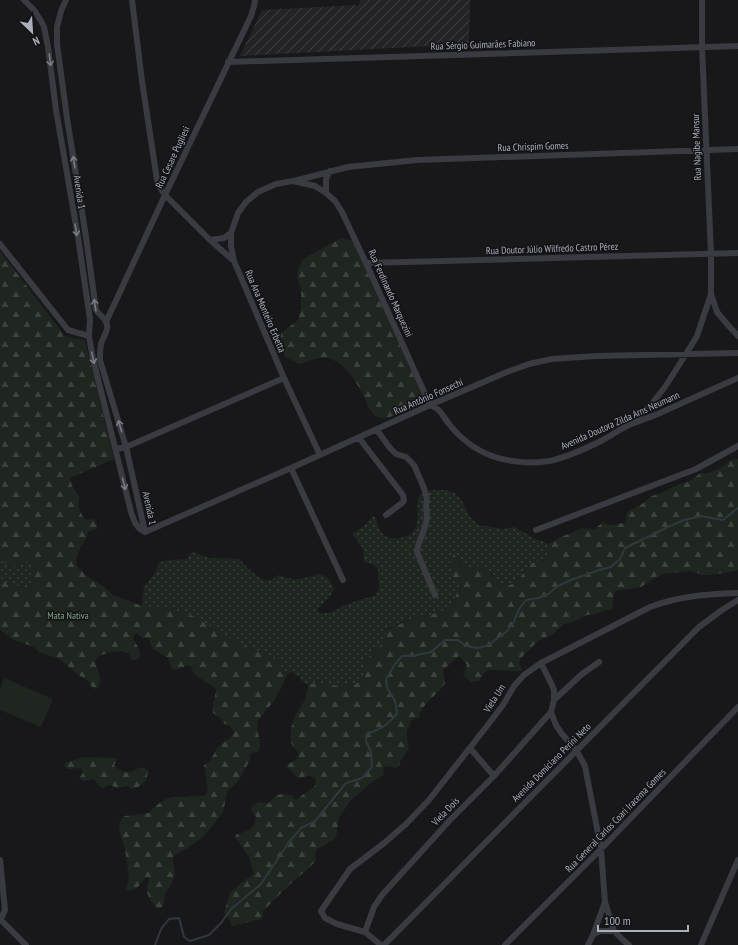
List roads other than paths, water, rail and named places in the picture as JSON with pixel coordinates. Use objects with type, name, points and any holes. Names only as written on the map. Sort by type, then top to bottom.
[{"type":"street","name":"Avenida 1","points":[[24,0],[34,10],[44,27],[48,46],[56,110],[78,237],[90,324],[89,336],[93,359],[131,512],[139,530],[145,532]]},
{"type":"street","name":"Avenida 1","points":[[66,0],[61,11],[57,27],[56,44],[96,310],[105,320],[107,328],[100,350],[100,360],[126,447],[145,532]]},
{"type":"street","name":"Rua Ana Monteiro Erbetta","points":[[132,0],[142,81],[159,186],[165,195],[210,240],[234,261],[284,378],[320,455]]},
{"type":"street","name":"Rua Cesare Pugliesi","points":[[105,320],[251,16],[255,0]]},
{"type":"street","name":"Rua Nagibe Mansur","points":[[702,0],[702,47],[711,294],[717,312],[738,336]]},
{"type":"street","name":"Rua Sérgio Guimarães Fabiano","points":[[228,62],[738,46]]},
{"type":"street","name":"Rua Chrispim Gomes","points":[[234,261],[231,246],[231,233],[238,213],[246,202],[258,192],[276,184],[348,167],[417,160],[738,149]]},
{"type":"street","points":[[326,193],[326,179],[330,171]]},
{"type":"street","name":"Rua Chrispim Gomes","points":[[293,181],[315,186],[326,193]]},
{"type":"street","name":"Rua Ferdinando Marquezini","points":[[326,193],[339,206],[430,405]]},
{"type":"street","points":[[210,240],[224,238],[231,233]]},
{"type":"street","points":[[0,244],[68,330],[89,336]]},
{"type":"street","name":"Rua Doutor Júlio Wilfredo Castro Pérez","points":[[366,263],[738,254]]},
{"type":"street","name":"Rua Nagibe Mansur","points":[[628,426],[650,406],[686,354],[696,336],[711,294]]},
{"type":"street","points":[[90,324],[97,318],[105,320]]},
{"type":"street","name":"Rua Antônio Fonsechi","points":[[145,532],[292,468],[430,405],[529,364],[552,358],[738,353]]},
{"type":"street","points":[[116,449],[126,447],[284,378]]},
{"type":"street","name":"Avenida Doutora Zilda Arns Neumann","points":[[430,405],[436,407],[449,424],[464,439],[490,455],[503,459],[529,462],[549,461],[569,455],[628,426],[738,378]]},
{"type":"street","points":[[377,430],[396,454],[406,457],[414,465],[424,488],[427,499],[427,518],[417,552],[435,596]]},
{"type":"street","points":[[359,438],[403,495],[404,501],[386,515]]},
{"type":"street","points":[[536,530],[696,469],[738,446]]},
{"type":"street","points":[[292,468],[343,580]]},
{"type":"street","name":"Viela Um","points":[[365,932],[336,924],[325,918],[321,911],[350,869],[406,824],[429,800],[503,705],[514,686],[524,675],[541,663],[650,607],[663,602],[696,595],[738,593]]},
{"type":"street","name":"Avenida Domiciano Perini Neto","points":[[382,945],[699,627],[738,600]]},
{"type":"street","points":[[554,700],[582,674],[599,662]]},
{"type":"street","points":[[541,663],[554,690],[554,700],[551,712],[556,725],[576,750],[586,766],[601,849],[605,902],[614,931],[623,942],[629,945]]},
{"type":"street","name":"Rua General Carlos Coari Iracema Gomes","points":[[505,945],[601,849],[738,707]]},
{"type":"street","name":"Viela Dois","points":[[365,932],[374,907],[382,895],[451,819],[494,776],[551,712]]},
{"type":"street","points":[[470,748],[494,776]]},
{"type":"street","points":[[0,860],[5,910],[0,919],[26,945]]},
{"type":"street","points":[[701,945],[738,860]]},
{"type":"street","points":[[588,945],[605,902]]},
{"type":"street","points":[[593,935],[600,931],[614,931]]},
{"type":"street","points":[[365,932],[382,945]]},
{"type":"waterway","points":[[155,945],[161,929],[169,919],[179,918],[184,937],[190,941],[209,935],[221,923],[231,909],[261,884],[289,842],[301,828],[315,821],[346,783],[362,778],[372,767],[371,752],[366,741],[367,734],[384,726],[391,721],[397,713],[395,701],[387,688],[386,679],[402,656],[412,656],[431,652],[445,640],[458,640],[466,646],[477,648],[487,646],[506,632],[514,622],[519,609],[526,600],[538,598],[548,594],[558,586],[571,580],[611,567],[620,559],[625,548],[684,520],[701,516],[723,520],[738,508]]},
{"type":"park label","name":"Mata Nativa","points":[[68,615]]}]
